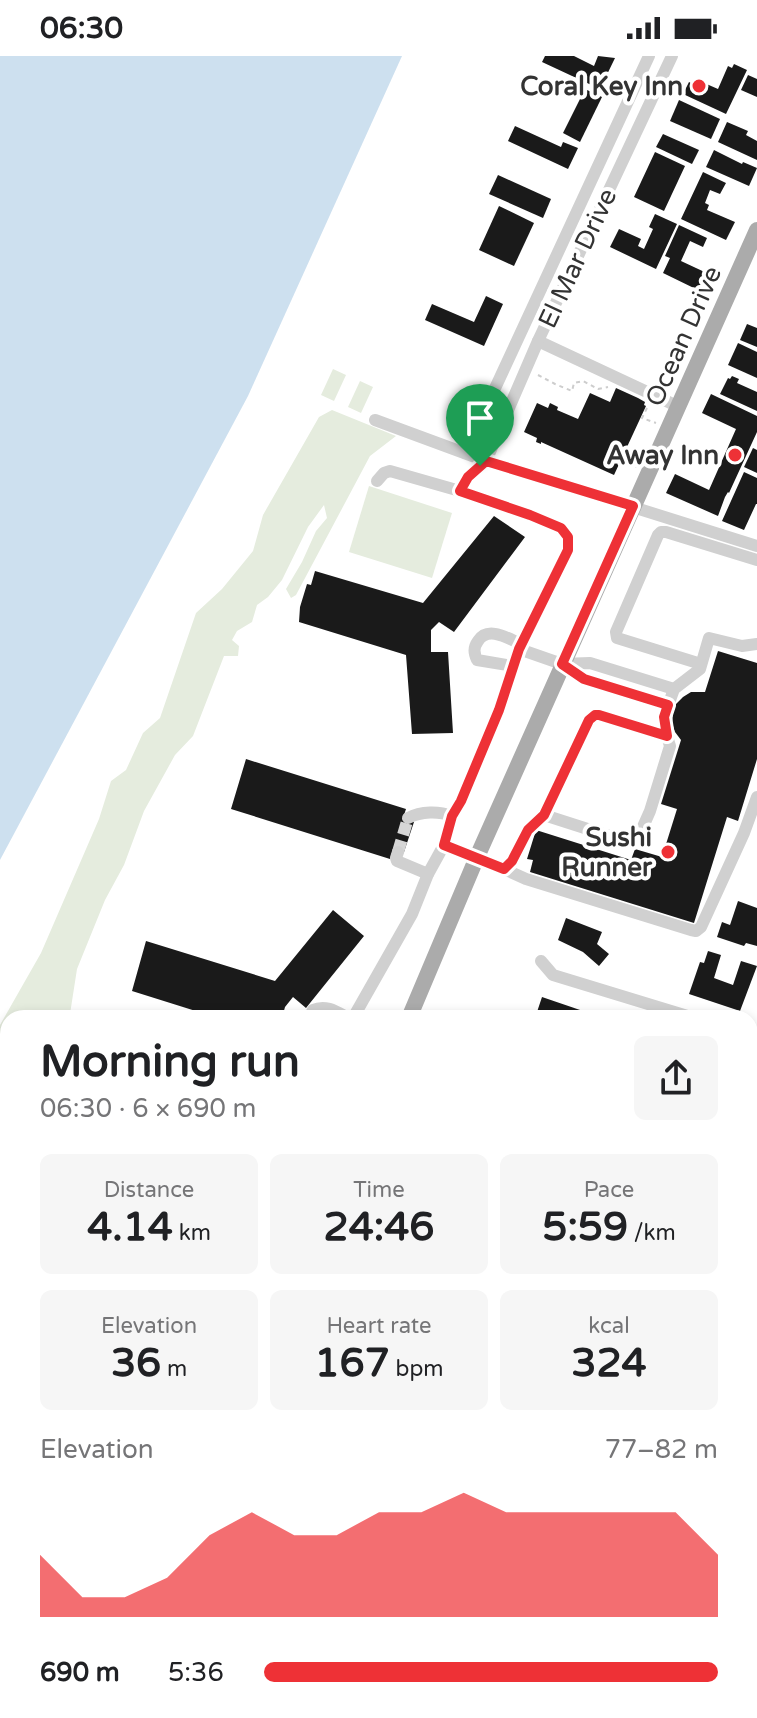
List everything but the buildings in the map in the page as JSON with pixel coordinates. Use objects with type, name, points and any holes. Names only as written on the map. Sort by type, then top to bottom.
[{"type":"main road","name":"Ocean Drive","points":[[412,1010],[562,664],[757,230]]},
{"type":"street","name":"El Mar Drive","points":[[465,453],[649,56]]},
{"type":"street","name":"El Mar Drive","points":[[460,491],[468,477],[486,461],[538,341],[672,56]]},
{"type":"street","points":[[567,233],[585,241]]},
{"type":"street","points":[[538,341],[677,406]]},
{"type":"street","points":[[375,420],[486,461],[757,546]]},
{"type":"street","points":[[356,1010],[412,914],[444,845],[452,816],[499,710],[520,647],[568,550],[568,537],[561,528],[530,515],[390,471],[377,481]]},
{"type":"street","points":[[701,664],[617,638],[620,620],[661,532],[757,560]]},
{"type":"street","points":[[513,666],[477,660],[475,648],[481,636],[496,634],[562,664],[584,679],[668,705]]},
{"type":"street","points":[[544,815],[630,842],[638,838],[650,811],[670,746],[664,717],[674,689],[700,669],[709,638],[742,646],[757,644]]},
{"type":"street","points":[[562,664],[590,663],[674,689]]},
{"type":"street","points":[[504,869],[512,861],[528,830],[544,815],[586,725],[593,717],[599,715],[667,736]]},
{"type":"street","points":[[444,845],[541,884],[696,931],[701,927],[744,833],[757,797]]},
{"type":"street","points":[[408,818],[428,813],[452,816]]},
{"type":"street","points":[[398,852],[397,861],[428,874]]},
{"type":"street","points":[[541,961],[553,975],[668,1010]]},
{"type":"street","points":[[313,1010],[322,1007],[333,1010]]},
{"type":"path","points":[[534,373],[572,391],[574,383],[583,381],[598,389],[614,386]]},
{"type":"path","points":[[649,403],[642,418],[657,424]]},
{"type":"path","points":[[621,459],[638,468]]},
{"type":"shaded area","points":[[333,369],[346,375],[334,401],[321,395]]},
{"type":"shaded area","points":[[360,381],[373,387],[361,413],[348,407]]},
{"type":"shaded area","points":[[332,410],[396,436],[370,456],[296,595],[291,598],[286,589],[316,531],[327,518],[324,505],[308,527],[282,580],[257,605],[252,622],[237,631],[232,640],[239,646],[238,656],[224,656],[193,736],[175,755],[144,811],[124,865],[105,900],[77,969],[71,1010],[9,1010],[41,953],[99,819],[111,781],[126,770],[143,733],[160,718],[196,613],[222,589],[253,551],[263,515],[319,417]]},
{"type":"shaded area","points":[[369,486],[452,513],[432,578],[349,552]]},
{"type":"water","points":[[0,56],[402,56],[248,396],[0,860]]},
{"type":"tunnel","points":[[398,852],[408,818]]},
{"type":"place","name":"Coral Key Inn","points":[[699,86]]},
{"type":"place","name":"Away Inn","points":[[735,455]]},
{"type":"place","name":"Sushi Runner","points":[[668,852]]},
{"type":"route","points":[[486,461],[633,506],[562,664],[584,679],[668,705],[664,717],[667,736],[599,715],[589,720],[544,815],[528,830],[512,861],[504,869],[444,845],[452,816],[499,710],[519,649],[569,544],[561,528],[460,491],[468,477],[480,466],[486,461]]}]
